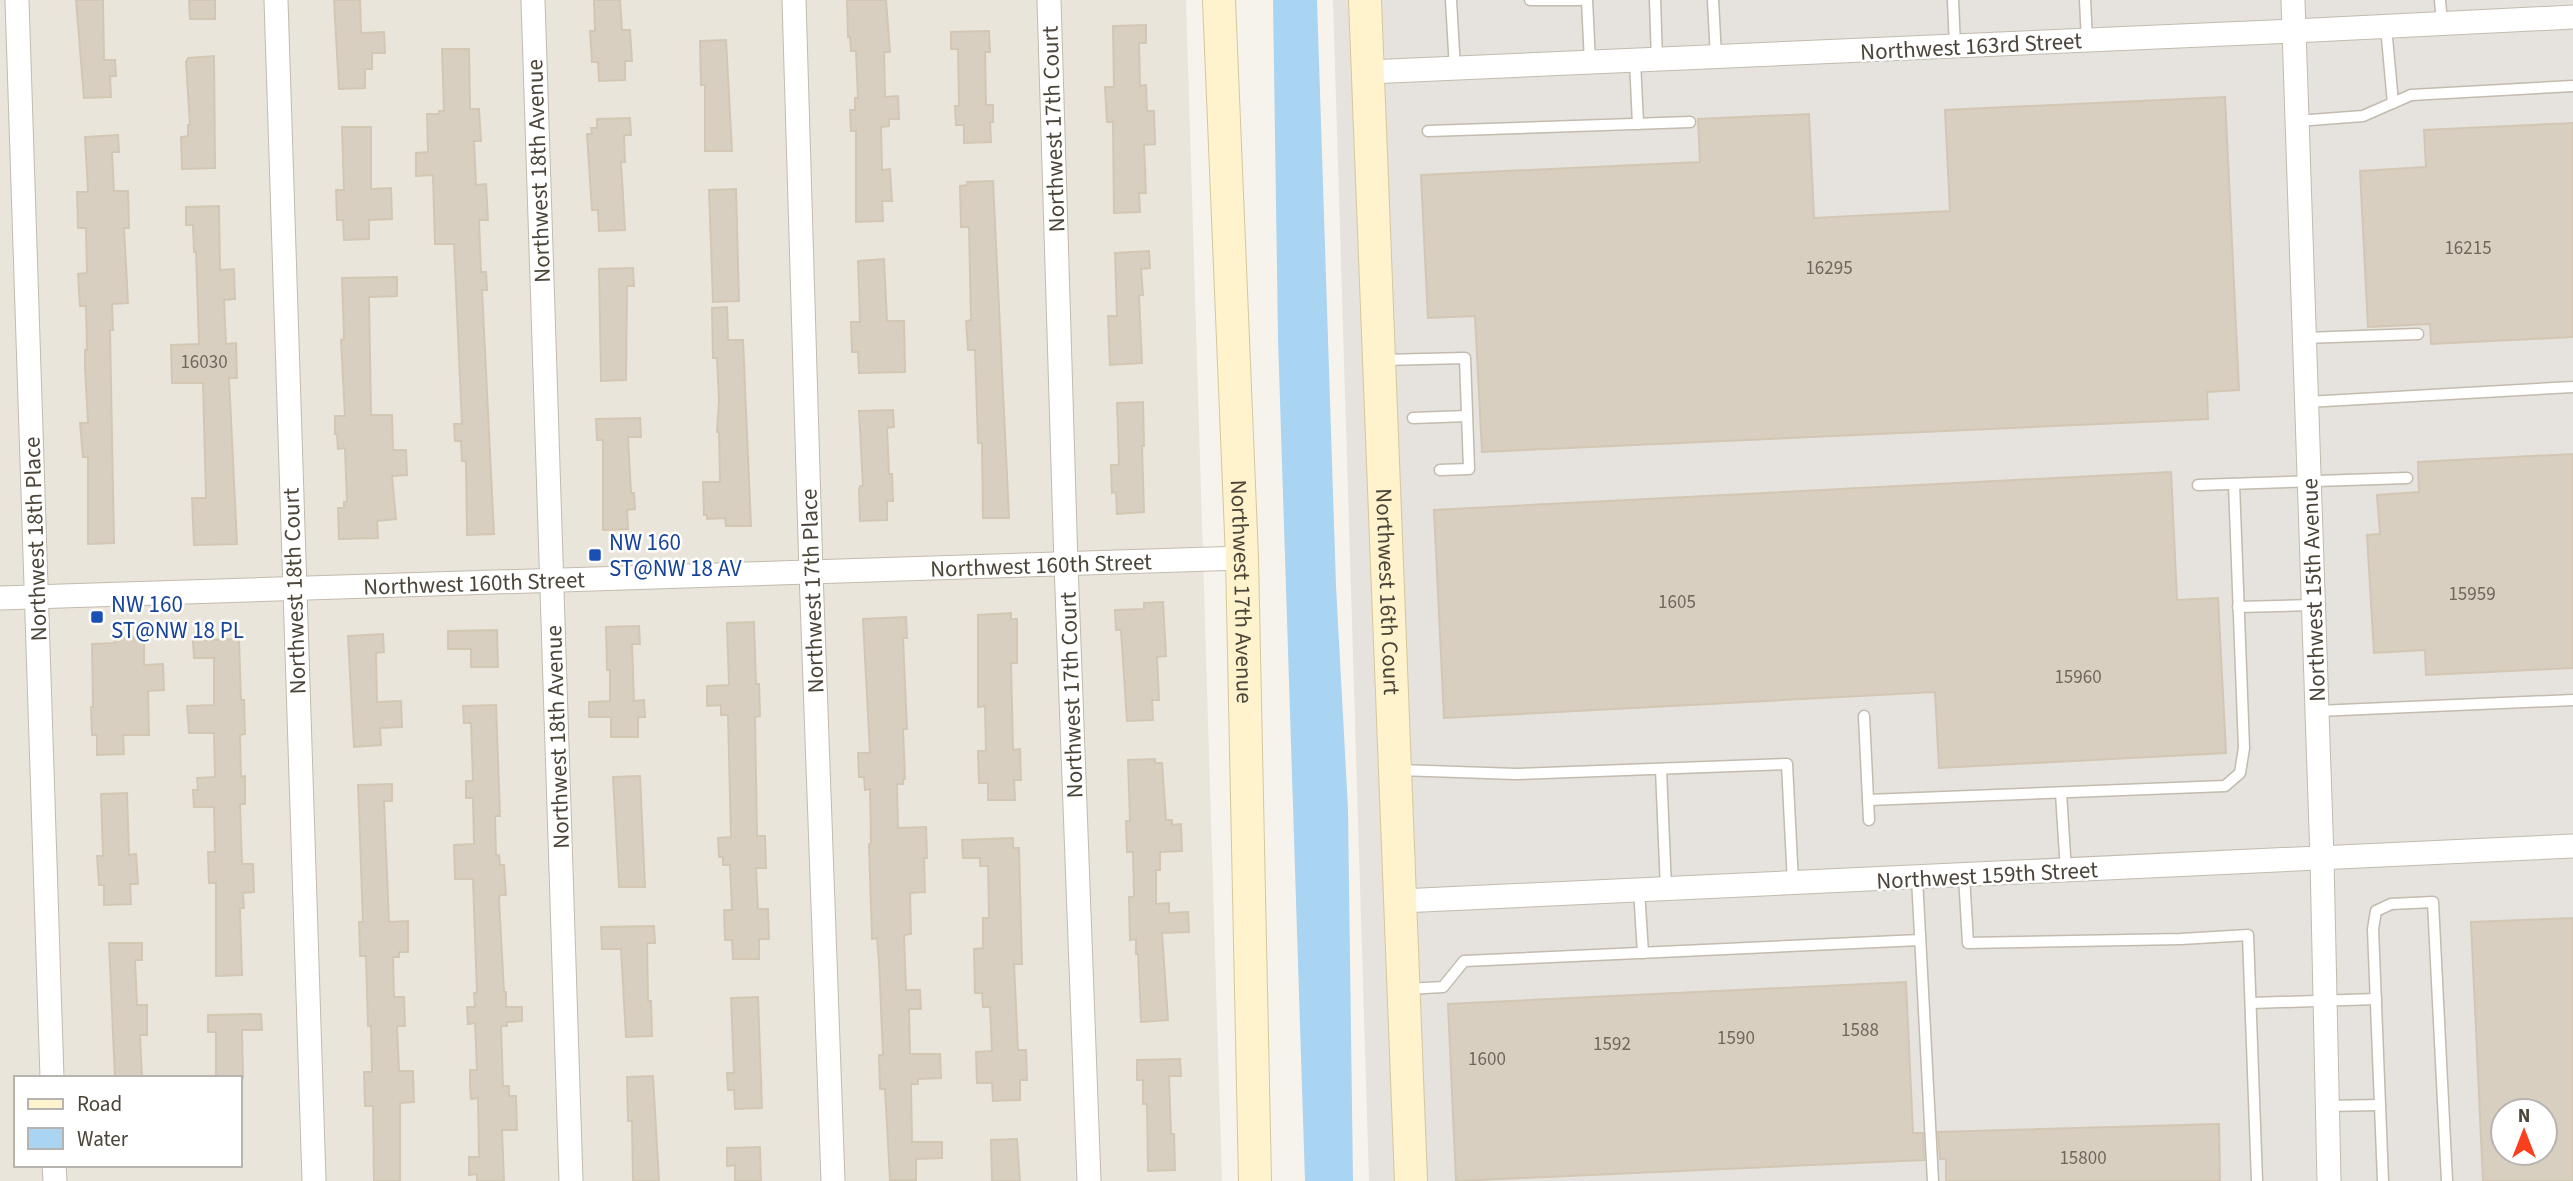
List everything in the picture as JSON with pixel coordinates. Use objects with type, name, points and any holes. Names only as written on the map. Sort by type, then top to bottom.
[{"type":"street","name":"Northwest 18th Place","points":[[17,0],[52,1076]]},
{"type":"street","name":"Northwest 18th Court","points":[[276,0],[314,1181]]},
{"type":"street","name":"Northwest 18th Avenue","points":[[533,0],[571,1181]]},
{"type":"street","name":"Northwest 17th Place","points":[[794,0],[833,1181]]},
{"type":"street","name":"Northwest 17th Court","points":[[1049,0],[1066,564],[1089,1181]]},
{"type":"street","name":"Northwest 17th Avenue","points":[[1219,0],[1242,558],[1255,1181]]},
{"type":"street","name":"Northwest 16th Court","points":[[1365,0],[1411,1181]]},
{"type":"street","name":"Northwest 15th Avenue","points":[[2293,0],[2322,859],[2329,1181]]},
{"type":"street","name":"Northwest 163rd Street","points":[[1368,72],[2573,17]]},
{"type":"street","name":"Northwest 160th Street","points":[[0,598],[1242,558]]},
{"type":"street","name":"Northwest 159th Street","points":[[1401,901],[2573,846]]},
{"type":"lane","points":[[1451,0],[1455,69]]},
{"type":"lane","points":[[1530,0],[1580,0]]},
{"type":"lane","points":[[1587,0],[1590,62]]},
{"type":"lane","points":[[1638,124],[1656,0]]},
{"type":"lane","points":[[1713,0],[1716,57]]},
{"type":"lane","points":[[1953,0],[1955,47]]},
{"type":"lane","points":[[2085,0],[2087,41]]},
{"type":"lane","points":[[2440,0],[2442,24]]},
{"type":"lane","points":[[2386,27],[2393,103]]},
{"type":"lane","points":[[2297,121],[2363,116],[2411,95],[2573,86]]},
{"type":"lane","points":[[1428,131],[1690,122]]},
{"type":"lane","points":[[2304,338],[2418,334]]},
{"type":"lane","points":[[1380,360],[1465,358],[1469,469],[1440,470]]},
{"type":"lane","points":[[2307,402],[2573,387]]},
{"type":"lane","points":[[1413,418],[1467,416]]},
{"type":"lane","points":[[2198,485],[2407,478]]},
{"type":"lane","points":[[1868,800],[2225,786],[2241,773],[2244,748],[2234,484]]},
{"type":"lane","points":[[2238,607],[2313,606]]},
{"type":"lane","points":[[2317,711],[2573,700]]},
{"type":"lane","points":[[1864,716],[1869,820]]},
{"type":"lane","points":[[1396,770],[1516,774],[1787,764],[1793,883]]},
{"type":"lane","points":[[1661,769],[1666,889]]},
{"type":"lane","points":[[2061,793],[2066,871]]},
{"type":"lane","points":[[1964,876],[1968,943],[2248,935],[2257,1181]]},
{"type":"lane","points":[[1917,878],[1933,1181]]},
{"type":"lane","points":[[1639,890],[1643,953]]},
{"type":"lane","points":[[2383,1181],[2373,929],[2376,911],[2391,904],[2433,902],[2447,1181]]},
{"type":"lane","points":[[1404,989],[1443,987],[1464,961],[1920,940]]},
{"type":"lane","points":[[2251,1003],[2376,999]]},
{"type":"lane","points":[[2327,1106],[2380,1105]]},
{"type":"shaded area","points":[[0,0],[1186,0],[1222,1181],[0,1181]]},
{"type":"shaded area","points":[[1333,0],[2573,0],[2573,1181],[1369,1181]]},
{"type":"water","points":[[1273,0],[1317,0],[1336,586],[1348,809],[1353,1181],[1305,1181],[1278,338]]},
{"type":"building","points":[[76,0],[103,0],[104,60],[115,60],[116,76],[110,76],[111,97],[84,98]]},
{"type":"building","points":[[189,0],[215,0],[215,19],[190,19]]},
{"type":"building","points":[[334,0],[360,0],[361,33],[384,32],[385,53],[372,53],[372,69],[365,69],[365,88],[339,89]]},
{"type":"building","points":[[594,0],[620,0],[622,30],[630,30],[632,61],[625,61],[625,80],[599,81],[598,62],[592,62],[590,31],[595,31]]},
{"type":"building","points":[[847,0],[886,0],[890,52],[884,52],[885,97],[898,96],[899,119],[889,119],[889,126],[881,127],[882,170],[890,169],[892,201],[882,201],[883,221],[856,222],[856,131],[851,131],[850,110],[855,110],[855,98],[858,98],[856,51],[851,51],[848,37]]},
{"type":"building","points":[[1146,25],[1146,43],[1139,43],[1140,86],[1146,85],[1147,111],[1154,111],[1155,144],[1144,145],[1146,193],[1139,193],[1140,212],[1114,213],[1113,122],[1107,122],[1105,87],[1114,87],[1113,26]]},
{"type":"building","points":[[989,31],[990,52],[985,52],[986,105],[993,105],[991,142],[964,143],[964,125],[956,125],[955,106],[959,106],[958,49],[951,49],[951,32]]},
{"type":"building","points":[[726,40],[732,151],[705,151],[705,85],[701,85],[700,41]]},
{"type":"building","points":[[442,49],[469,49],[470,109],[479,109],[481,141],[474,141],[476,185],[486,184],[488,220],[479,220],[481,272],[486,272],[487,290],[482,290],[494,534],[467,535],[466,461],[462,461],[461,441],[455,441],[454,424],[462,424],[454,244],[435,244],[433,175],[416,176],[416,153],[428,152],[427,114],[444,111]]},
{"type":"building","points":[[214,56],[215,168],[182,169],[181,137],[188,136],[190,125],[186,62],[188,58]]},
{"type":"building","points":[[2225,97],[2239,390],[2207,392],[2208,419],[1482,452],[1475,316],[1428,318],[1421,175],[1700,162],[1698,119],[1809,114],[1814,218],[1950,211],[1945,110]]},
{"type":"building","points":[[630,118],[631,135],[624,135],[625,162],[621,162],[625,230],[599,231],[598,210],[592,210],[587,134],[592,134],[591,128],[597,128],[597,119]]},
{"type":"building","points":[[2573,123],[2573,337],[2431,344],[2430,324],[2368,327],[2360,171],[2426,167],[2424,130]]},
{"type":"building","points":[[342,127],[371,127],[371,189],[391,188],[392,219],[369,220],[369,239],[344,240],[343,220],[337,220],[336,190],[344,190]]},
{"type":"building","points":[[118,135],[119,152],[112,152],[114,191],[128,191],[129,228],[124,228],[128,303],[112,304],[113,330],[110,330],[114,543],[88,544],[88,457],[83,457],[80,423],[88,423],[86,306],[80,306],[78,274],[87,273],[86,228],[78,228],[77,192],[88,192],[85,137]]},
{"type":"building","points":[[993,181],[1009,518],[983,518],[982,443],[978,443],[975,350],[968,350],[966,321],[971,320],[969,227],[961,227],[960,186],[968,185],[967,182]]},
{"type":"building","points":[[736,189],[739,301],[713,302],[709,190]]},
{"type":"building","points":[[219,206],[220,270],[234,269],[235,299],[224,300],[226,344],[236,343],[237,378],[229,378],[237,544],[194,545],[192,498],[206,498],[203,383],[172,383],[171,345],[199,344],[196,252],[193,225],[186,225],[186,207]]},
{"type":"building","points":[[1149,251],[1150,268],[1141,269],[1143,295],[1139,295],[1142,363],[1110,365],[1108,316],[1117,316],[1115,253]]},
{"type":"building","points":[[884,259],[887,321],[904,321],[905,372],[859,373],[858,352],[852,352],[851,322],[860,322],[858,261]]},
{"type":"building","points":[[633,268],[634,286],[627,286],[626,380],[601,381],[599,269]]},
{"type":"building","points":[[397,277],[397,296],[369,297],[371,415],[392,415],[393,450],[406,450],[407,475],[392,476],[396,519],[377,521],[378,538],[339,539],[338,508],[344,508],[344,502],[347,502],[345,448],[338,449],[335,434],[335,416],[345,416],[341,340],[344,339],[342,278]]},
{"type":"building","points":[[727,307],[728,340],[743,340],[751,526],[726,526],[725,518],[707,519],[707,515],[704,515],[703,482],[720,482],[717,432],[719,400],[717,358],[713,358],[712,308]]},
{"type":"building","points":[[1143,402],[1144,512],[1117,514],[1116,492],[1112,493],[1111,465],[1119,465],[1117,403]]},
{"type":"building","points":[[893,410],[894,427],[887,428],[893,501],[887,501],[887,520],[860,521],[859,491],[860,486],[863,486],[859,411]]},
{"type":"building","points":[[640,418],[641,437],[628,437],[631,493],[634,493],[635,509],[627,510],[628,529],[603,530],[603,440],[597,440],[596,419]]},
{"type":"building","points":[[2573,454],[2573,668],[2426,675],[2425,650],[2374,653],[2367,535],[2380,534],[2377,495],[2419,492],[2418,462]]},
{"type":"building","points":[[2171,472],[2177,600],[2218,598],[2226,753],[1939,768],[1935,692],[1444,718],[1434,510]]},
{"type":"building","points":[[1163,602],[1166,656],[1157,657],[1159,700],[1152,700],[1153,720],[1127,721],[1121,630],[1116,630],[1115,610],[1144,609],[1144,603]]},
{"type":"building","points":[[1011,613],[1011,619],[1017,619],[1017,663],[1011,663],[1013,750],[1020,749],[1021,780],[1014,780],[1015,800],[988,800],[988,783],[979,783],[978,751],[986,751],[985,706],[978,707],[978,615]]},
{"type":"building","points":[[906,617],[907,638],[903,638],[907,729],[903,729],[905,779],[903,784],[897,784],[898,828],[926,827],[927,858],[924,858],[925,892],[910,893],[911,934],[904,935],[906,990],[920,990],[921,1009],[909,1009],[910,1054],[940,1054],[941,1078],[918,1079],[918,1084],[911,1084],[912,1142],[942,1142],[942,1158],[916,1159],[916,1180],[890,1180],[885,1089],[880,1089],[879,1055],[883,1055],[879,962],[877,938],[872,939],[870,789],[865,790],[864,777],[859,777],[858,753],[870,753],[863,619]]},
{"type":"building","points":[[754,622],[760,716],[755,717],[757,836],[765,836],[766,868],[756,868],[758,909],[768,909],[769,939],[759,939],[759,959],[733,959],[732,940],[725,940],[724,910],[732,910],[730,865],[723,865],[723,857],[719,857],[718,838],[731,837],[728,715],[721,715],[721,705],[707,706],[707,686],[729,685],[727,623]]},
{"type":"building","points":[[639,626],[640,644],[632,644],[634,701],[644,700],[645,717],[638,717],[638,737],[611,737],[611,717],[589,717],[589,702],[610,701],[606,627]]},
{"type":"building","points":[[497,630],[498,667],[471,667],[471,649],[448,649],[448,631]]},
{"type":"building","points":[[383,634],[384,652],[376,653],[377,702],[401,701],[402,727],[380,728],[381,745],[354,747],[348,636]]},
{"type":"building","points":[[144,637],[144,665],[163,664],[164,690],[148,691],[149,735],[123,735],[124,754],[97,755],[97,735],[92,735],[92,644],[115,643],[115,638]]},
{"type":"building","points":[[239,639],[245,734],[240,735],[241,777],[245,776],[245,804],[240,804],[242,864],[253,864],[254,892],[243,893],[244,908],[240,908],[242,975],[216,976],[216,883],[209,883],[208,852],[215,852],[214,807],[194,807],[193,790],[198,790],[197,778],[215,777],[214,733],[189,733],[187,706],[214,705],[214,658],[194,658],[193,640]]},
{"type":"building","points":[[496,705],[500,816],[495,816],[496,856],[499,855],[500,865],[504,865],[506,895],[500,895],[499,899],[504,992],[506,1007],[522,1007],[522,1021],[507,1022],[507,1026],[501,1026],[503,1086],[509,1086],[509,1096],[516,1096],[517,1130],[502,1130],[504,1181],[477,1181],[477,1174],[469,1175],[469,1157],[479,1157],[478,1098],[471,1099],[470,1084],[470,1070],[477,1070],[475,1023],[468,1024],[467,1007],[475,1007],[474,993],[477,993],[473,879],[455,879],[454,845],[474,844],[473,798],[466,798],[466,781],[473,781],[471,723],[464,723],[463,706]]},
{"type":"building","points":[[1155,759],[1155,763],[1162,763],[1166,820],[1172,820],[1172,825],[1181,824],[1182,851],[1160,852],[1160,870],[1156,870],[1156,904],[1169,903],[1169,913],[1188,912],[1189,932],[1162,933],[1168,1020],[1141,1022],[1136,939],[1130,940],[1129,897],[1134,897],[1133,852],[1127,852],[1126,821],[1130,821],[1128,760]]},
{"type":"building","points":[[640,776],[645,887],[619,887],[613,777]]},
{"type":"building","points":[[392,784],[392,801],[384,801],[389,922],[408,921],[408,952],[399,952],[399,957],[393,957],[394,997],[404,997],[405,1026],[397,1026],[399,1071],[413,1071],[414,1102],[400,1103],[400,1181],[374,1181],[373,1106],[365,1106],[364,1072],[372,1072],[371,1026],[368,1026],[366,956],[360,956],[359,922],[363,922],[358,785]]},
{"type":"building","points":[[127,793],[129,855],[136,854],[138,884],[130,884],[131,904],[104,905],[104,885],[99,885],[97,856],[103,856],[101,794]]},
{"type":"building","points":[[1013,838],[1013,848],[1019,848],[1022,964],[1014,964],[1018,1050],[1026,1050],[1027,1080],[1020,1080],[1020,1100],[993,1101],[992,1083],[977,1083],[976,1052],[992,1051],[990,1007],[983,1007],[982,993],[975,993],[974,949],[983,948],[983,918],[989,918],[988,866],[980,866],[980,858],[963,858],[962,840]]},
{"type":"building","points":[[2573,918],[2573,1181],[2483,1181],[2471,922]]},
{"type":"building","points":[[654,926],[655,943],[647,943],[648,1001],[651,1001],[652,1036],[626,1037],[621,949],[602,949],[601,927]]},
{"type":"building","points":[[109,943],[142,943],[142,960],[135,960],[137,1005],[147,1005],[147,1035],[140,1035],[142,1076],[115,1076]]},
{"type":"building","points":[[1906,982],[1913,1133],[1923,1133],[1924,1160],[1456,1181],[1448,1004]]},
{"type":"building","points":[[758,997],[762,1108],[735,1109],[734,1090],[728,1090],[727,1073],[734,1073],[731,998]]},
{"type":"building","points":[[261,1014],[262,1030],[242,1030],[243,1078],[216,1076],[216,1032],[208,1032],[208,1015]]},
{"type":"building","points":[[1180,1059],[1181,1076],[1169,1076],[1175,1170],[1148,1171],[1147,1104],[1143,1104],[1143,1080],[1137,1080],[1137,1060]]},
{"type":"building","points":[[653,1076],[659,1181],[633,1181],[632,1121],[628,1121],[627,1077]]},
{"type":"building","points":[[2219,1124],[2220,1181],[1946,1181],[1946,1159],[1940,1159],[1938,1132]]},
{"type":"building","points":[[1017,1139],[1020,1181],[992,1181],[991,1140]]},
{"type":"building","points":[[760,1147],[761,1181],[735,1181],[735,1165],[727,1166],[727,1148]]},
{"type":"place","name":"NW 160 ST@NW 18 AV","points":[[595,555]]},
{"type":"place","name":"NW 160 ST@NW 18 PL","points":[[97,617]]}]
